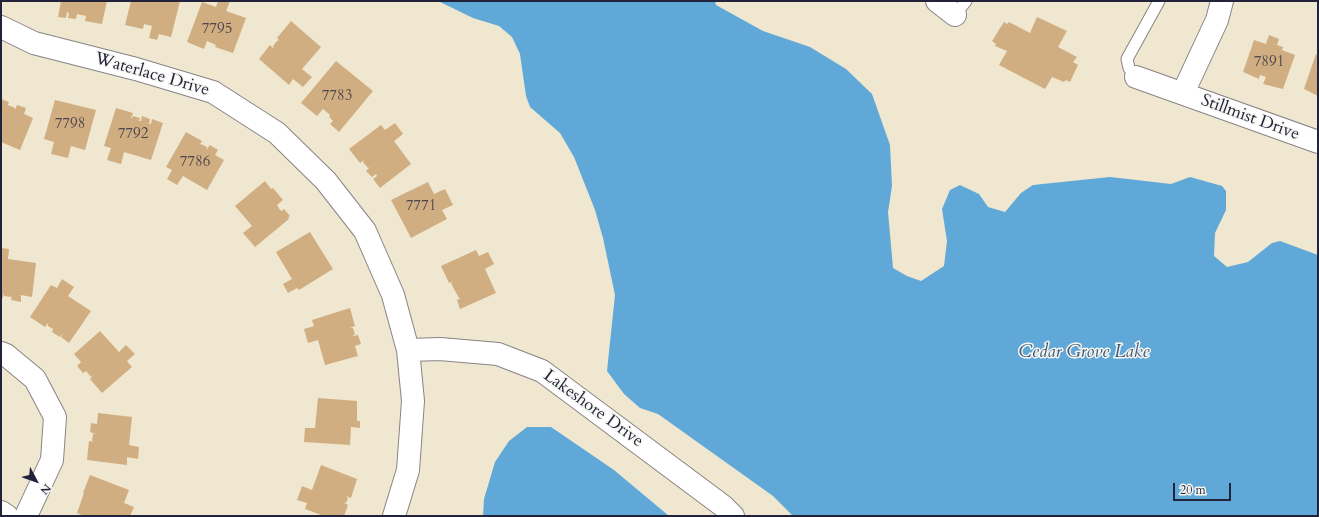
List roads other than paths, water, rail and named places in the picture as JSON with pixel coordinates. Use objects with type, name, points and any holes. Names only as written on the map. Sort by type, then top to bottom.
[{"type":"street","points":[[937,1],[961,8]]},
{"type":"street","name":"Stillmist Drive","points":[[1183,93],[1217,20],[1222,1]]},
{"type":"street","name":"Waterlace Drive","points":[[3,32],[34,43],[136,69],[213,92],[277,133],[326,180],[366,231],[393,295],[408,350],[413,401],[408,470],[394,516]]},
{"type":"street","name":"Stillmist Drive","points":[[1136,77],[1318,142]]},
{"type":"street","name":"Lakeshore Drive","points":[[408,350],[440,349],[498,354],[542,371],[723,506],[733,516]]},
{"type":"street","points":[[1,353],[6,355],[35,379],[55,417],[52,460],[26,516]]},
{"type":"street","points":[[1,512],[7,516]]},
{"type":"lane","points":[[1136,77],[1129,68],[1127,59],[1159,1]]},
{"type":"water","name":"Cedar Grove Lake","points":[[438,1],[715,1],[716,5],[763,31],[810,47],[846,69],[872,94],[890,145],[892,186],[888,212],[893,268],[907,276],[921,281],[944,266],[947,241],[942,209],[950,190],[960,185],[979,194],[988,207],[1005,212],[1021,193],[1033,185],[1110,177],[1171,184],[1190,177],[1222,186],[1226,191],[1226,210],[1215,233],[1214,256],[1227,267],[1248,262],[1272,243],[1280,241],[1318,255],[1318,516],[793,516],[773,496],[658,414],[640,408],[624,394],[607,371],[615,295],[603,238],[595,210],[574,157],[560,133],[530,107],[526,96],[520,54],[512,37],[499,26],[473,18]]},
{"type":"water","points":[[527,427],[551,427],[614,470],[669,516],[483,516],[484,499],[495,462],[509,441]]}]
